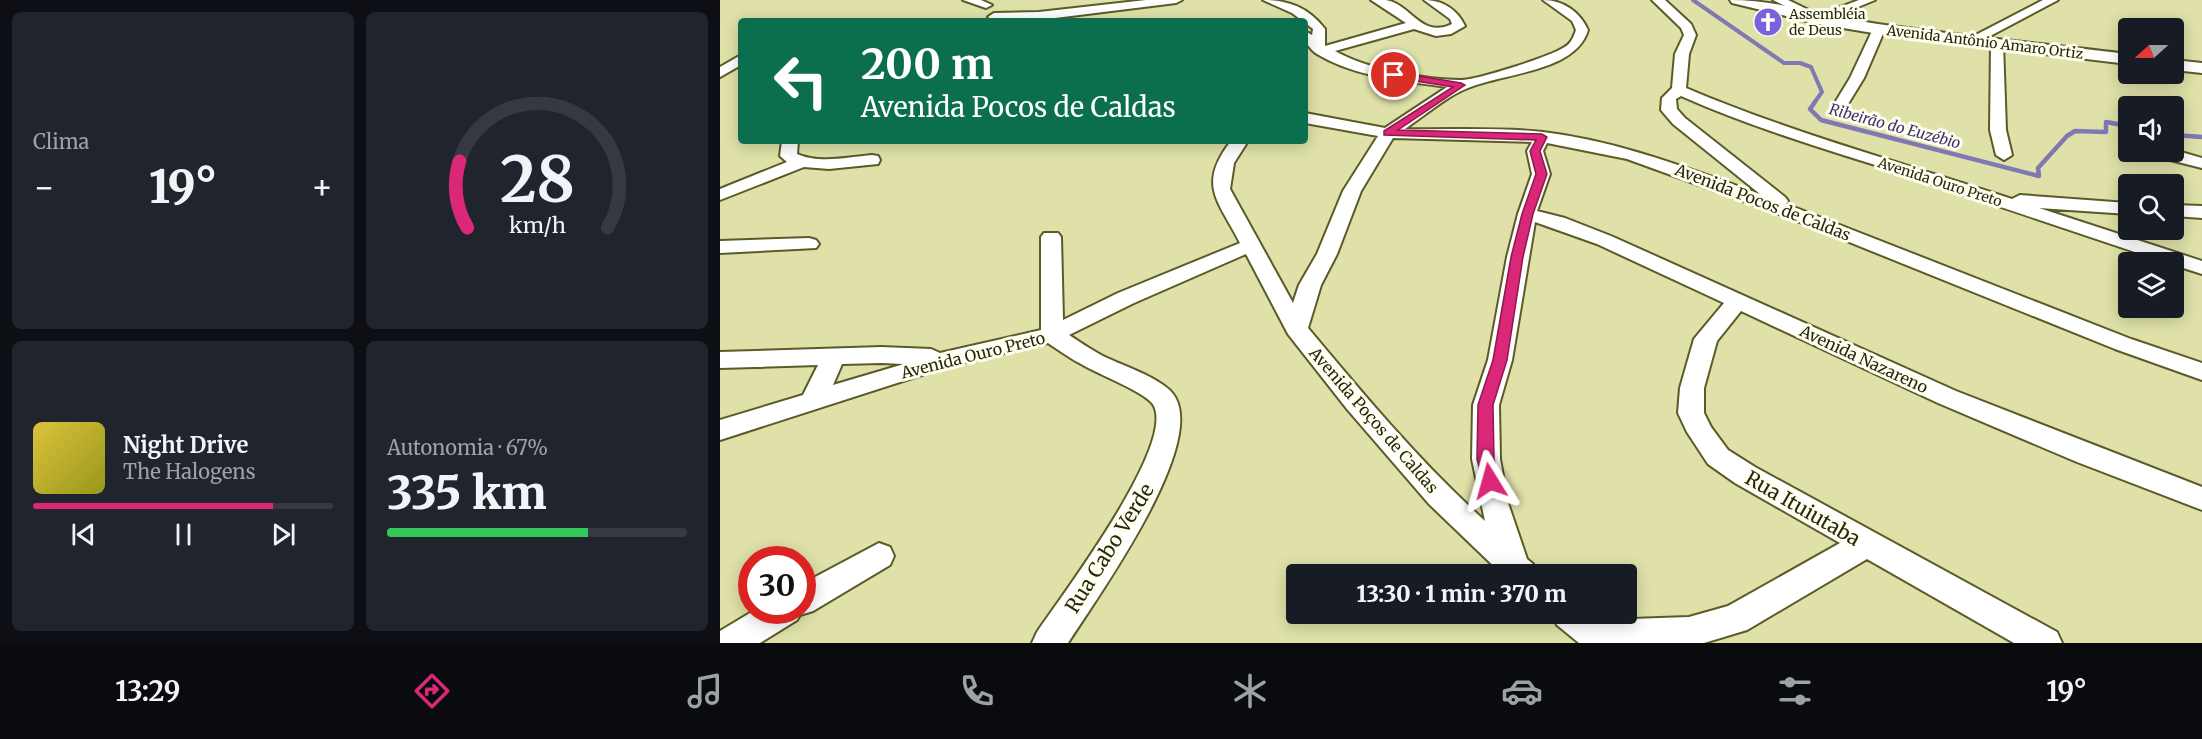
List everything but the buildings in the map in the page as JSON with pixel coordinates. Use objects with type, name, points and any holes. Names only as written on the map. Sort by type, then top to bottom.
[{"type":"street","points":[[969,0],[984,3],[995,18]]},
{"type":"street","points":[[1015,18],[1073,0]]},
{"type":"street","points":[[1269,0],[1297,10],[1310,18],[1319,29],[1319,49]]},
{"type":"street","points":[[1377,0],[1396,8],[1413,24],[1424,29],[1441,32],[1459,26],[1455,18],[1430,0]]},
{"type":"street","points":[[1296,329],[1310,285],[1327,254],[1352,191],[1388,133],[1461,85],[1547,61],[1570,50],[1579,40],[1582,30],[1577,19],[1549,0]]},
{"type":"street","points":[[1658,0],[1687,27],[1690,35],[1682,54],[1679,90],[1669,98],[1669,110],[1794,213]]},
{"type":"street","name":"Avenida Antônio Amaro Ortiz","points":[[1737,0],[1819,19],[1879,29],[2118,58]]},
{"type":"street","points":[[1779,0],[1819,19],[1869,0]]},
{"type":"street","points":[[1970,41],[2052,0]]},
{"type":"street","points":[[1015,18],[1180,1]]},
{"type":"street","points":[[1144,16],[1180,1]]},
{"type":"street","points":[[1319,49],[1413,24]]},
{"type":"street","points":[[1843,101],[1857,78],[1879,29]]},
{"type":"street","points":[[1308,38],[1319,49],[1355,66],[1376,72],[1461,85]]},
{"type":"street","points":[[1997,43],[1998,130],[2004,155]]},
{"type":"street","points":[[720,73],[738,62]]},
{"type":"street","points":[[2184,65],[2202,68]]},
{"type":"street","name":"Avenida Ouro Preto","points":[[1679,90],[1734,114],[1804,138],[2202,268]]},
{"type":"street","name":"Avenida Pocos de Caldas","points":[[1308,119],[1388,133],[1542,137],[1587,144],[1633,155],[1794,213],[2123,344],[2202,372]]},
{"type":"street","points":[[1516,564],[1494,503],[1486,459],[1486,405],[1500,360],[1517,257],[1527,214],[1541,174],[1535,151],[1542,137]]},
{"type":"street","points":[[790,144],[788,156],[812,164],[872,160]]},
{"type":"street","points":[[1238,144],[1226,159],[1221,172],[1221,189],[1251,245]]},
{"type":"street","points":[[2184,158],[2202,163]]},
{"type":"street","points":[[720,195],[802,162]]},
{"type":"street","points":[[1995,200],[2118,207]]},
{"type":"street","points":[[2184,211],[2202,212]]},
{"type":"street","name":"Avenida Nazareno","points":[[1527,214],[1558,222],[1604,240],[1947,397],[2087,455],[2202,499]]},
{"type":"street","points":[[1052,237],[1052,335]]},
{"type":"street","points":[[720,247],[809,244]]},
{"type":"street","name":"Avenida Ouro Preto","points":[[720,430],[952,357],[1052,335],[1126,298],[1251,245]]},
{"type":"street","name":"Avenida Poços de Caldas","points":[[1251,245],[1296,329],[1356,403],[1439,496],[1511,564]]},
{"type":"street","name":"Rua Ituiutaba","points":[[1738,301],[1706,339],[1697,365],[1691,413],[1700,432],[1718,457],[1745,475],[1866,544],[2045,643]]},
{"type":"street","name":"Rua Cabo Verde","points":[[1049,643],[1138,506],[1157,468],[1168,424],[1168,412],[1162,399],[1149,389],[1092,360],[1052,335]]},
{"type":"street","points":[[813,400],[830,368],[830,356]]},
{"type":"street","points":[[720,360],[830,356],[952,357]]},
{"type":"street","points":[[1581,624],[1600,640],[1689,632],[1735,619],[1866,544]]},
{"type":"street","points":[[816,593],[879,556]]},
{"type":"street","points":[[730,643],[762,624]]},
{"type":"waterway","name":"Ribeirão do Euzébio","points":[[1693,0],[1784,63],[1800,63],[1811,67],[1822,92],[1814,103]]},
{"type":"waterway","name":"Ribeirão do Euzébio","points":[[1815,102],[1810,109],[1821,120],[2039,176],[2038,168],[2067,136],[2075,131],[2106,132],[2106,122],[2118,124]]},
{"type":"waterway","name":"Ribeirão do Euzébio","points":[[2184,136],[2202,137]]},
{"type":"place","name":"Assembléia de Deus","points":[[1768,22]]},
{"type":"route","points":[[1394,75],[1461,85],[1388,133],[1542,137],[1535,151],[1541,174],[1536,194],[1527,214],[1517,257],[1500,360],[1486,405],[1486,459],[1490,481]]}]
